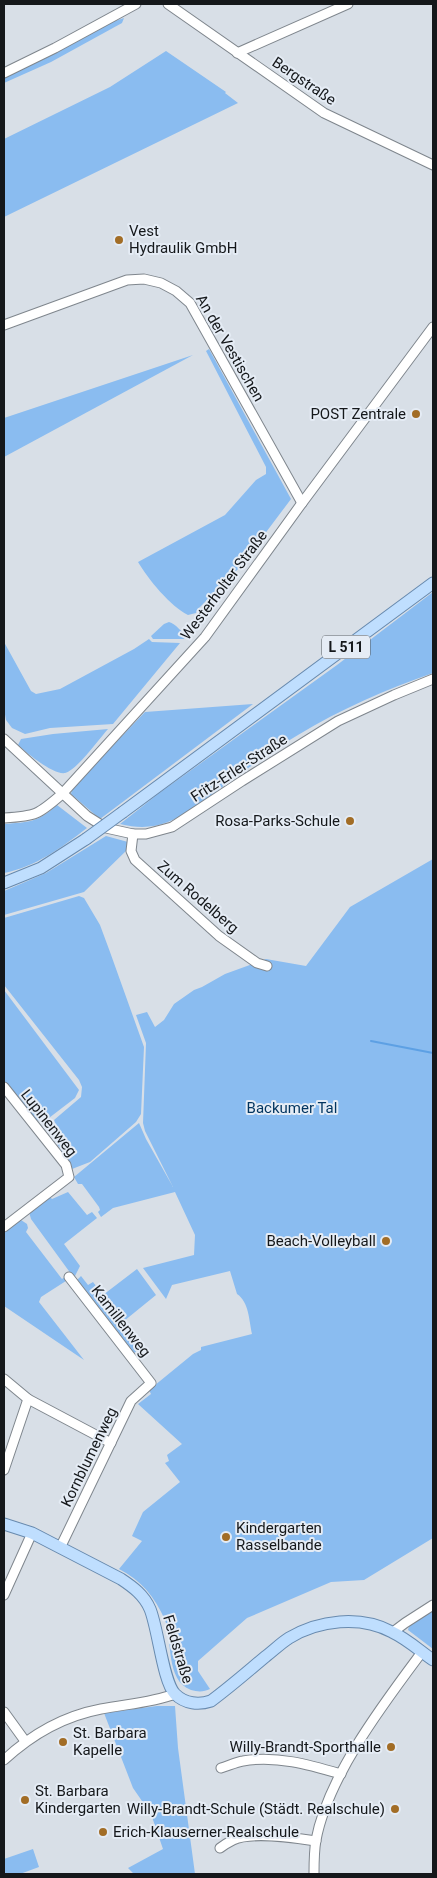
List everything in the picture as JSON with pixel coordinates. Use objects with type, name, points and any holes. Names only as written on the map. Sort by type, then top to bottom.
[{"type":"main road","name":"L 511","points":[[4,882],[41,868],[86,839],[433,583]]},
{"type":"main road","name":"Feldstraße","points":[[4,1524],[32,1533],[121,1579],[142,1596],[150,1609],[154,1621],[169,1682],[175,1694],[196,1704],[211,1701],[288,1639],[303,1631],[321,1625],[356,1621],[377,1626],[393,1632],[433,1660]]},
{"type":"street","points":[[4,73],[136,4]]},
{"type":"street","name":"Bergstraße","points":[[168,4],[324,113],[433,165]]},
{"type":"street","points":[[237,53],[348,4]]},
{"type":"street","name":"An der Vestischen","points":[[4,325],[127,280],[153,281],[176,291],[190,303],[302,503]]},
{"type":"street","name":"Westerholter Straße","points":[[4,818],[36,814],[44,810],[62,794],[203,640],[433,327]]},
{"type":"street","name":"Fritz-Erler-Straße","points":[[4,739],[87,816],[106,828],[133,834],[146,834],[172,827],[196,813],[242,781],[338,721],[433,679]]},
{"type":"street","name":"Zum Rodelberg","points":[[133,834],[131,851],[135,860],[219,936],[257,963],[267,966]]},
{"type":"street","name":"Lupinenweg","points":[[4,1087],[66,1165],[69,1177],[4,1227]]},
{"type":"street","name":"Kamillenweg","points":[[69,1277],[151,1383]]},
{"type":"street","points":[[4,1379],[28,1399],[111,1443]]},
{"type":"street","name":"Kornblumenweg","points":[[60,1548],[131,1401],[151,1383]]},
{"type":"street","points":[[4,1470],[28,1399]]},
{"type":"street","points":[[4,1596],[32,1533]]},
{"type":"street","points":[[393,1632],[405,1622],[433,1605]]},
{"type":"street","points":[[314,1874],[316,1841],[326,1807],[341,1774],[373,1722],[422,1652]]},
{"type":"street","points":[[4,1760],[25,1741],[58,1723],[88,1711],[157,1701],[175,1694]]},
{"type":"street","points":[[4,1712],[25,1741]]},
{"type":"street","points":[[221,1768],[243,1761],[276,1760],[306,1764],[341,1774]]},
{"type":"street","points":[[220,1848],[235,1839],[254,1837],[285,1837],[316,1841]]},
{"type":"green space","points":[[124,18],[122,23],[51,62],[4,83],[4,77],[106,24]]},
{"type":"green space","points":[[166,51],[226,92],[238,103],[4,217],[4,139],[110,87]]},
{"type":"green space","points":[[209,349],[291,499],[240,567],[196,613],[188,615],[174,606],[160,592],[138,562],[225,515],[256,480],[266,474],[266,467],[206,351]]},
{"type":"green space","points":[[193,355],[4,457],[4,418]]},
{"type":"green space","points":[[433,592],[433,673],[364,700],[298,735],[175,819],[149,827],[120,824],[158,794],[337,665]]},
{"type":"green space","points":[[169,622],[176,626],[186,637],[184,639],[153,639],[151,636]]},
{"type":"green space","points":[[149,639],[152,642],[180,643],[113,724],[50,728],[25,734],[12,728],[6,720],[4,709],[4,642],[31,691],[36,694],[60,689]]},
{"type":"green space","points":[[253,704],[100,819],[71,794],[78,782],[145,712]]},
{"type":"green space","points":[[108,729],[82,760],[65,773],[54,771],[47,767],[18,745],[21,739]]},
{"type":"green space","points":[[57,805],[87,828],[38,861],[4,873],[4,824],[20,823],[38,818]]},
{"type":"green space","points":[[106,836],[128,842],[129,848],[84,892],[4,915],[4,891],[46,873]]},
{"type":"green space","name":"Backumer Tal","points":[[433,859],[433,1538],[364,1580],[331,1582],[247,1618],[198,1661],[198,1671],[210,1689],[205,1691],[191,1690],[177,1678],[173,1669],[165,1620],[157,1604],[141,1584],[119,1569],[142,1541],[132,1536],[143,1512],[180,1482],[165,1463],[169,1461],[167,1455],[182,1444],[138,1404],[151,1394],[149,1390],[193,1354],[201,1350],[201,1347],[252,1334],[248,1312],[241,1297],[237,1294],[230,1271],[172,1285],[166,1299],[143,1268],[194,1255],[195,1235],[175,1192],[113,1208],[101,1217],[98,1212],[100,1210],[99,1207],[82,1184],[78,1184],[74,1177],[139,1123],[173,1187],[145,1131],[143,1123],[146,1043],[136,1015],[147,1012],[155,1027],[164,1020],[174,1004],[194,990],[225,974],[266,959],[306,966],[350,907]]},
{"type":"green space","points":[[79,896],[84,898],[100,925],[144,1047],[141,1114],[136,1122],[90,1162],[72,1169],[49,1130],[56,1125],[54,1120],[81,1097],[82,1087],[79,1080],[4,985],[4,918]]},
{"type":"green space","points":[[4,990],[79,1090],[75,1098],[45,1121],[35,1120],[4,1082]]},
{"type":"green space","points":[[68,1192],[87,1215],[92,1212],[97,1218],[64,1244],[80,1266],[74,1278],[31,1219],[29,1212],[49,1196],[52,1199]]},
{"type":"green space","points":[[21,1220],[27,1224],[26,1232],[62,1279],[66,1276],[69,1279],[41,1297],[39,1302],[84,1360],[4,1306],[4,1230],[15,1221]]},
{"type":"green space","points":[[137,1269],[156,1295],[124,1321],[139,1342],[135,1345],[138,1350],[133,1354],[76,1281],[81,1276],[88,1285],[93,1282],[103,1295]]},
{"type":"green space","points":[[433,1610],[433,1649],[408,1630],[415,1621]]},
{"type":"green space","points":[[157,1706],[175,1706],[178,1748],[195,1874],[134,1874],[128,1868],[163,1849],[151,1814],[133,1788],[104,1713]]},
{"type":"green space","points":[[33,1849],[39,1867],[20,1874],[5,1874],[4,1859]]},
{"type":"waterway","points":[[371,1041],[433,1053]]},
{"type":"place","name":"Vest Hydraulik GmbH","points":[[119,240]]},
{"type":"place","name":"POST Zentrale","points":[[416,414]]},
{"type":"place","name":"Rosa-Parks-Schule","points":[[350,821]]},
{"type":"place","name":"Beach-Volleyball","points":[[386,1241]]},
{"type":"place","name":"Kindergarten Rasselbande","points":[[226,1537]]},
{"type":"place","name":"St. Barbara Kapelle","points":[[63,1742]]},
{"type":"place","name":"Willy-Brandt-Sporthalle","points":[[391,1747]]},
{"type":"place","name":"St. Barbara Kindergarten","points":[[25,1800]]},
{"type":"place","name":"Willy-Brandt-Schule (Städt. Realschule)","points":[[395,1809]]},
{"type":"place","name":"Erich-Klauserner-Realschule","points":[[103,1832]]}]
